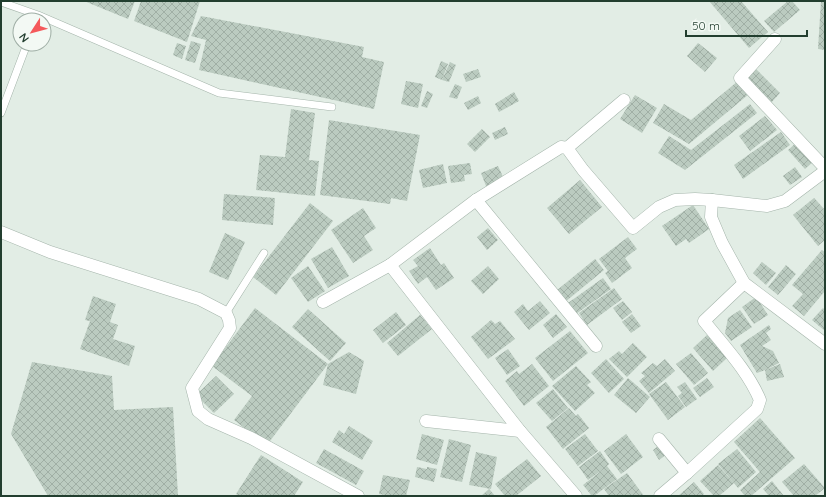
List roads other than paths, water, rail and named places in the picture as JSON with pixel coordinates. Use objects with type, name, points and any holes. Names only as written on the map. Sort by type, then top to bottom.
[{"type":"street","points":[[323,302],[390,265],[476,200],[561,147],[567,148],[583,170],[633,228],[659,207],[675,200],[712,200],[767,206],[786,201],[825,170],[740,78],[776,39]]},
{"type":"street","points":[[567,148],[624,100]]},
{"type":"street","points":[[476,200],[596,346]]},
{"type":"street","points":[[712,200],[712,217],[716,230],[744,283],[825,344]]},
{"type":"street","points":[[1,232],[50,252],[199,300],[226,313],[230,328],[192,388],[198,411],[208,419],[251,438],[358,496]]},
{"type":"street","points":[[390,265],[520,431],[576,496]]},
{"type":"street","points":[[660,496],[757,409],[760,400],[756,390],[742,368],[704,321],[744,283]]},
{"type":"street","points":[[426,422],[520,431]]},
{"type":"street","points":[[659,439],[687,473]]},
{"type":"lane","points":[[1,2],[25,12]]},
{"type":"lane","points":[[52,23],[219,93],[332,107]]},
{"type":"lane","points":[[1,113],[24,52]]},
{"type":"lane","points":[[226,313],[264,252]]}]
